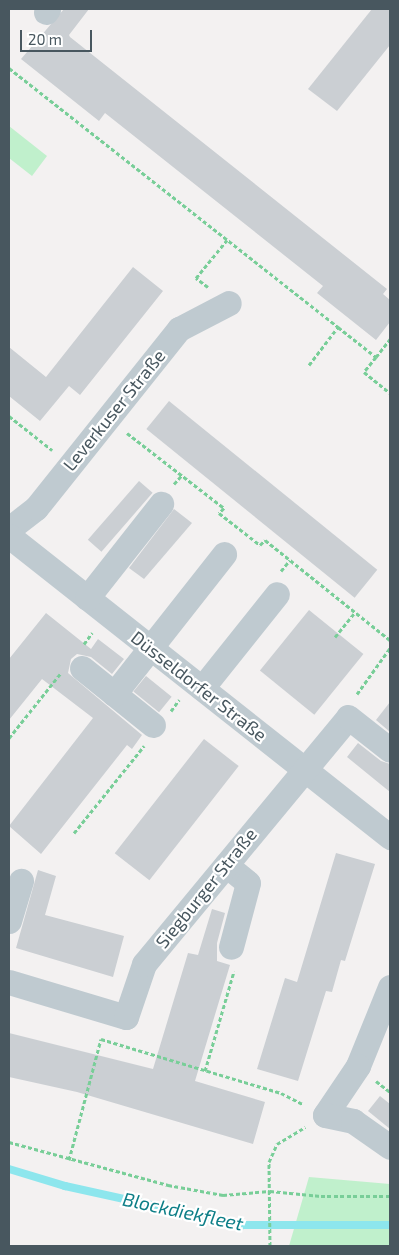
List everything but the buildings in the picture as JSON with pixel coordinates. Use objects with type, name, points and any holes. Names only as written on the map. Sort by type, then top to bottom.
[{"type":"street","name":"Leverkuser Straße","points":[[9,529],[36,508],[179,329],[229,303]]},
{"type":"street","points":[[87,598],[161,504]]},
{"type":"street","name":"Düsseldorfer Straße","points":[[9,536],[390,837]]},
{"type":"street","points":[[114,694],[224,554]]},
{"type":"street","points":[[198,685],[277,594]]},
{"type":"street","points":[[82,668],[155,729]]},
{"type":"street","points":[[348,717],[390,750]]},
{"type":"street","name":"Siegburger Straße","points":[[117,1014],[144,964],[348,717]]},
{"type":"street","points":[[226,865],[248,883],[231,947]]},
{"type":"street","points":[[9,921],[21,881]]},
{"type":"street","points":[[9,982],[117,1014]]},
{"type":"street","points":[[390,990],[358,1066],[325,1115],[353,1121],[390,1147]]},
{"type":"path","points":[[9,68],[376,356]]},
{"type":"path","points":[[196,278],[227,240]]},
{"type":"path","points":[[309,365],[338,327]]},
{"type":"path","points":[[390,339],[364,372],[390,392]]},
{"type":"path","points":[[9,416],[70,464]]},
{"type":"path","points":[[107,418],[224,508],[219,513],[260,545],[265,540],[390,640]]},
{"type":"path","points":[[335,637],[354,612]]},
{"type":"path","points":[[348,717],[360,687],[390,648]]},
{"type":"path","points":[[74,833],[155,729],[198,685]]},
{"type":"path","points":[[205,1071],[235,968],[232,965],[231,947]]},
{"type":"path","points":[[69,1160],[101,1039],[117,1014]]},
{"type":"path","points":[[101,1039],[281,1094],[325,1115]]},
{"type":"path","points":[[270,1246],[269,1162],[277,1144],[325,1115]]},
{"type":"path","points":[[9,1142],[69,1160],[168,1185],[223,1195],[270,1191],[321,1196],[390,1196]]},
{"type":"green space","points":[[9,126],[47,156],[32,176],[9,158]]},
{"type":"green space","points":[[309,1177],[390,1184],[390,1246],[289,1246]]},
{"type":"waterway","name":"Blockdiekfleet","points":[[9,1169],[65,1186],[243,1225],[390,1225]]}]
